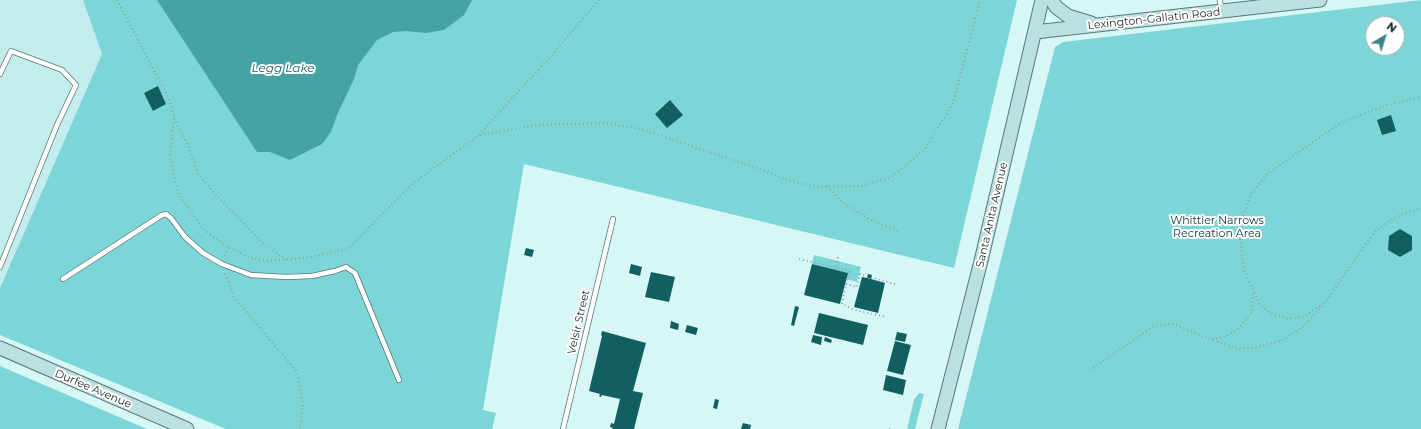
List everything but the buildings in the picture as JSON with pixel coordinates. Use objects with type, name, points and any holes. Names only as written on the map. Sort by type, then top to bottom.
[{"type":"main road","name":"Santa Anita Avenue","points":[[938,429],[981,261],[1042,0]]},
{"type":"main road","points":[[1052,0],[1056,7],[1068,16],[1097,25]]},
{"type":"main road","name":"Lexington-Gallatin Road","points":[[1035,32],[1097,25],[1221,6],[1320,0]]},
{"type":"main road","name":"Durfee Avenue","points":[[0,348],[187,429]]},
{"type":"lane","points":[[0,74],[11,51],[62,70],[76,85],[57,125],[0,267]]},
{"type":"lane","points":[[63,279],[162,215],[166,214],[171,218],[185,237],[203,253],[222,264],[251,275],[286,277],[312,276],[346,267],[355,273],[398,380]]},
{"type":"lane","name":"Velsir Street","points":[[564,429],[613,219]]},
{"type":"path","points":[[117,0],[169,99],[174,116],[189,147],[198,174],[264,244],[287,260]]},
{"type":"path","points":[[174,116],[170,157],[178,193],[204,230],[228,247],[252,258],[268,260],[307,258],[349,248],[413,183],[479,135],[552,55],[599,0]]},
{"type":"path","points":[[479,135],[537,125],[605,122],[641,129],[751,166],[790,181],[817,186],[862,186],[891,176],[925,149],[953,103],[980,0]]},
{"type":"path","points":[[1323,305],[1304,317],[1288,319],[1271,313],[1260,305],[1244,270],[1240,240],[1243,216],[1251,194],[1267,174],[1342,122],[1387,105],[1421,97]]},
{"type":"path","points":[[827,186],[842,203],[869,219],[900,232]]},
{"type":"path","points":[[1090,370],[1154,326],[1173,324],[1238,349],[1258,347],[1283,340],[1304,326],[1323,305],[1378,229],[1396,217],[1421,208]]},
{"type":"path","points":[[228,247],[222,264],[234,297],[297,372],[303,403],[300,429]]},
{"type":"path","points":[[836,268],[838,257]]},
{"type":"path","points":[[799,259],[849,271],[842,304],[857,310],[886,317]]},
{"type":"path","points":[[846,283],[857,287],[860,274],[869,278],[894,284]]},
{"type":"path","points":[[1210,339],[1224,336],[1238,329],[1252,312],[1253,292]]},
{"type":"path","points":[[857,310],[861,310],[861,308]]},
{"type":"path","points":[[871,311],[871,313],[874,314]]},
{"type":"shaded area","points":[[0,0],[83,0],[102,54],[0,288]]},
{"type":"green space","points":[[83,0],[1017,0],[954,268],[524,164],[483,410],[496,413],[492,429],[226,429],[0,335],[0,288],[102,54]]},
{"type":"green space","name":"Whittier Narrows Recreation Area","points":[[1421,0],[1421,429],[958,429],[1055,47],[1063,42]]},
{"type":"green space","points":[[814,255],[861,267],[857,282],[846,279],[847,273],[812,264]]},
{"type":"green space","points":[[0,366],[147,429],[0,429]]},
{"type":"green space","points":[[919,393],[924,394],[915,429],[907,429],[914,400]]},
{"type":"water","name":"Legg Lake","points":[[157,0],[472,0],[464,15],[444,30],[426,33],[406,31],[393,32],[377,40],[358,65],[354,79],[337,115],[331,132],[322,144],[290,160],[270,152],[257,152]]}]
